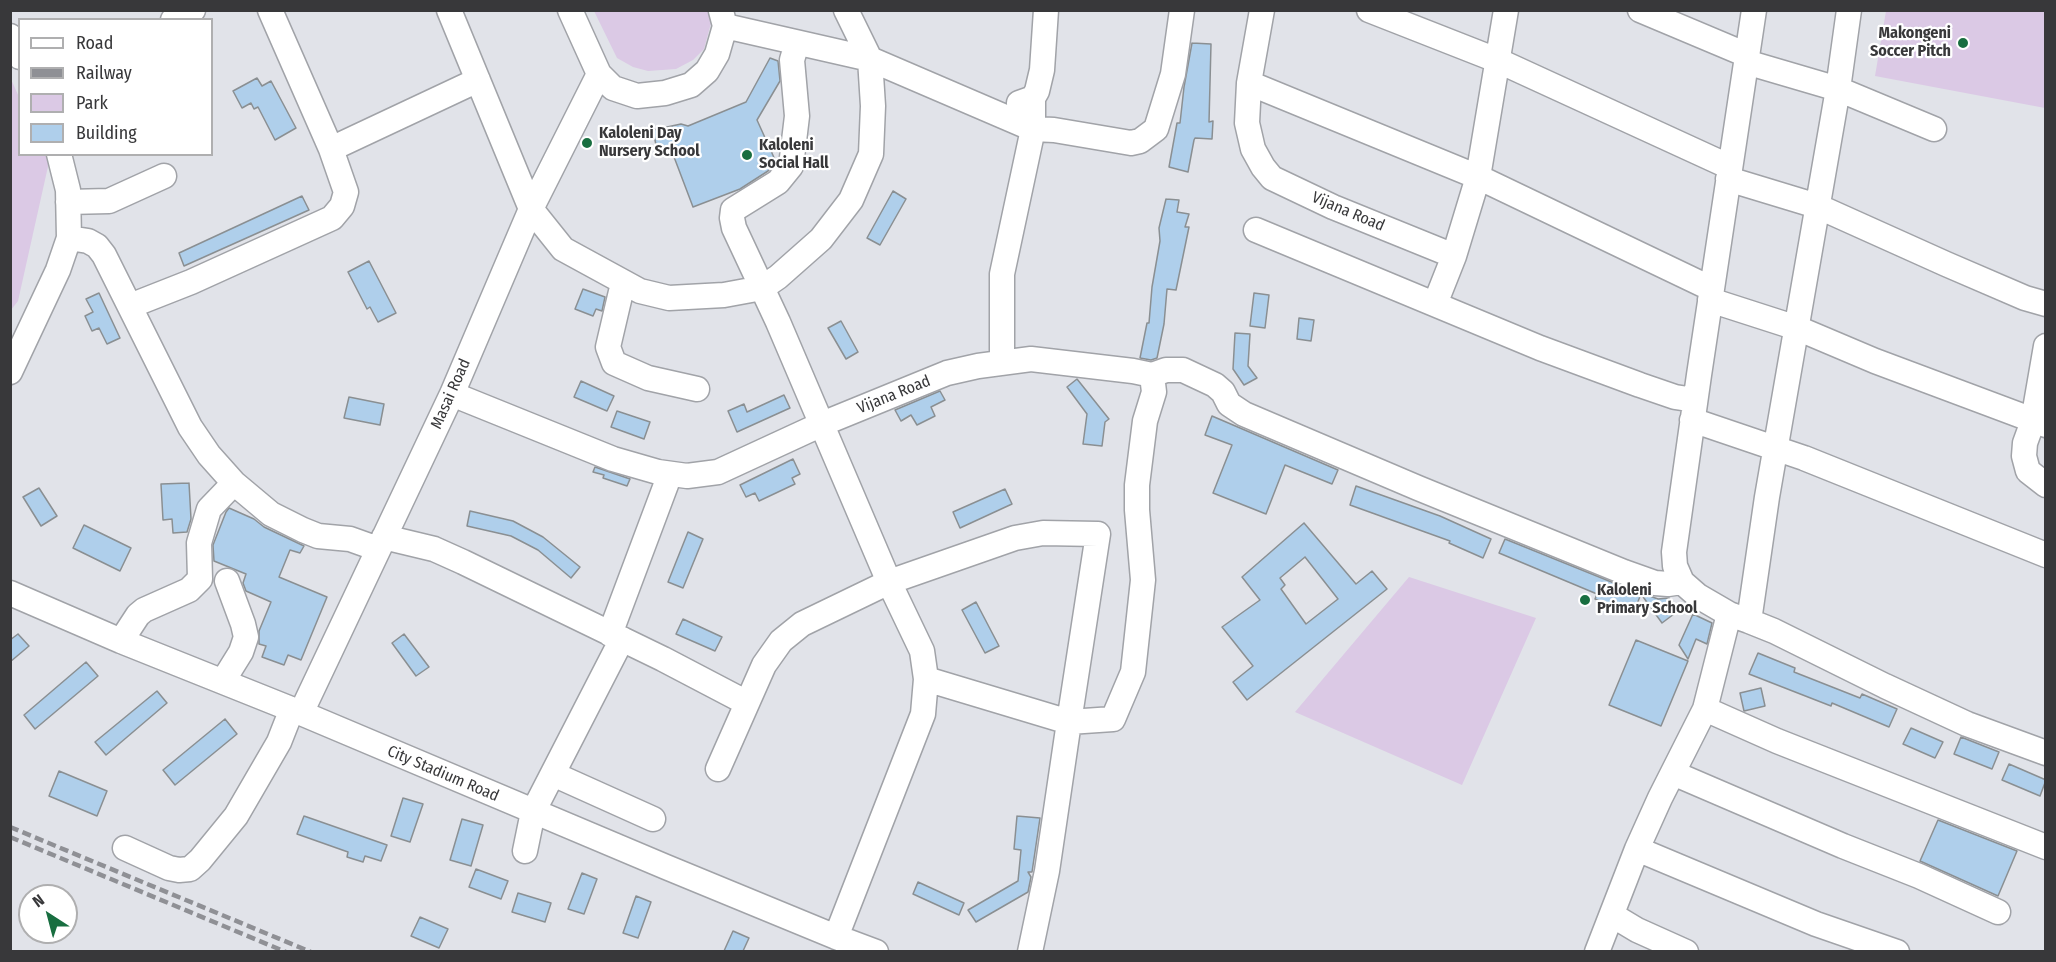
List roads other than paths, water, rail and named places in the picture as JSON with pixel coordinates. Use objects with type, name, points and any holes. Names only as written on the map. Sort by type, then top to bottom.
[{"type":"street","points":[[176,18],[193,10]]},
{"type":"street","points":[[130,306],[191,282],[332,218],[342,206],[346,192],[331,149],[270,10]]},
{"type":"street","points":[[449,10],[531,209],[563,249],[622,283],[640,291],[669,298],[724,295],[762,288],[821,239],[851,200],[871,154],[873,106],[870,59],[846,10]]},
{"type":"street","points":[[570,10],[599,74],[613,88],[637,96],[665,93],[691,86],[706,71],[717,54],[723,18],[797,43],[870,59],[1033,129],[1054,130],[1131,143],[1149,135],[1155,129],[1173,74],[1182,10]]},
{"type":"street","points":[[1002,363],[1002,274],[1033,129],[1033,98],[1042,70],[1046,10]]},
{"type":"street","name":"Vijana Road","points":[[1262,10],[1249,83],[1247,123],[1253,149],[1263,167],[1272,178],[1333,207],[1454,256]]},
{"type":"street","points":[[1369,10],[1499,61],[1729,173],[1817,207],[2025,298],[2046,304]]},
{"type":"street","points":[[1435,304],[1454,256],[1479,177],[1506,10]]},
{"type":"street","points":[[1640,10],[1747,58],[1838,89],[1934,129]]},
{"type":"street","points":[[1754,10],[1674,552],[1682,582],[1698,596],[1739,618],[1774,631],[1967,724],[2046,753]]},
{"type":"street","points":[[1597,951],[1637,849],[1705,709],[1739,618],[1760,545],[1838,89],[1849,10]]},
{"type":"street","points":[[10,36],[18,53]]},
{"type":"street","points":[[797,43],[792,60],[797,117],[791,166],[778,182],[736,208],[732,214],[734,228],[822,424],[889,582],[922,651],[926,679],[923,714],[836,937]]},
{"type":"street","name":"Masai Road","points":[[125,848],[169,868],[190,869],[236,816],[296,711],[381,543],[452,394],[531,209],[599,74]]},
{"type":"street","points":[[331,149],[478,80]]},
{"type":"street","points":[[1249,83],[1479,177],[1711,294],[1875,361],[2040,423]]},
{"type":"street","points":[[991,110],[1033,98]]},
{"type":"street","points":[[10,372],[58,270],[69,238],[68,190],[60,156]]},
{"type":"street","points":[[68,202],[109,201],[164,176]]},
{"type":"street","points":[[1256,230],[1540,348],[1675,397],[1694,410],[1776,448],[2043,547]]},
{"type":"street","points":[[69,238],[88,241],[97,246],[104,255],[190,427],[209,455],[234,483],[271,514],[318,536],[434,549],[616,636],[747,703]]},
{"type":"street","points":[[622,283],[608,347],[610,357],[615,363],[648,378],[697,389]]},
{"type":"street","points":[[2046,346],[2040,423],[2025,443],[2025,463],[2028,471],[2046,485]]},
{"type":"street","name":"Vijana Road","points":[[452,394],[613,459],[670,474],[687,476],[718,472],[822,424],[947,373],[978,366],[1031,359],[1152,375],[1166,370],[1183,370],[1215,385],[1223,392],[1229,404],[1244,414],[1418,488],[1624,572],[1655,583],[1682,582]]},
{"type":"street","points":[[926,679],[1069,722],[1113,719],[1132,672],[1143,580],[1137,485],[1145,421],[1154,392],[1152,375]]},
{"type":"street","points":[[525,851],[533,812],[553,774],[616,636],[670,474]]},
{"type":"street","points":[[121,641],[138,615],[144,610],[189,590],[200,579],[199,543],[207,515],[212,505],[234,483]]},
{"type":"street","points":[[718,769],[764,665],[781,641],[802,624],[889,582],[1015,538],[1044,533],[1098,534],[1047,872],[1030,951]]},
{"type":"street","points":[[223,681],[241,652],[246,637],[227,581]]},
{"type":"street","name":"City Stadium Road","points":[[10,593],[533,812],[836,937],[876,951]]},
{"type":"street","points":[[1705,709],[1788,746],[2046,847]]},
{"type":"street","points":[[1673,773],[1919,876],[1998,912]]},
{"type":"street","points":[[553,774],[653,819]]},
{"type":"street","points":[[1637,849],[1816,924],[1897,951]]},
{"type":"street","points":[[1612,915],[1652,944],[1686,951]]},
{"type":"railway","points":[[10,827],[311,952]]},
{"type":"railway","points":[[10,837],[286,952]]},
{"type":"place","name":"Makongeni Soccer Pitch","points":[[1963,43]]},
{"type":"place","name":"Kaloleni Day Nursery School","points":[[587,143]]},
{"type":"place","name":"Kaloleni Social Hall","points":[[747,155]]},
{"type":"place","name":"Kaloleni Primary School","points":[[1585,600]]}]
